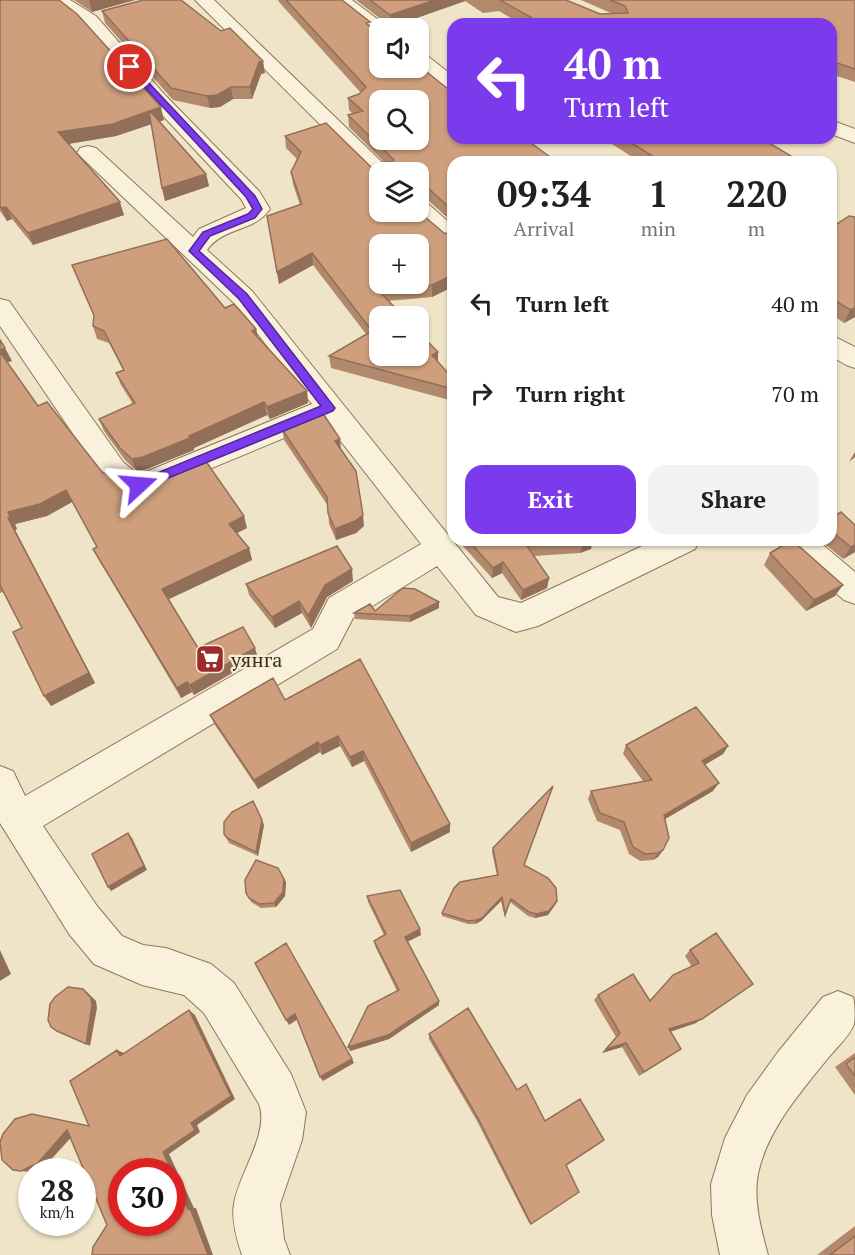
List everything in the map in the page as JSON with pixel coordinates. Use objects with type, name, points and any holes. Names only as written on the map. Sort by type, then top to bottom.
[{"type":"street","points":[[58,0],[100,17],[156,98],[250,196],[258,209],[251,216],[207,234],[194,251]]},
{"type":"street","points":[[204,0],[219,12],[371,162]]},
{"type":"street","points":[[339,0],[369,20]]},
{"type":"street","points":[[429,67],[447,81]]},
{"type":"street","points":[[837,129],[855,137]]},
{"type":"street","points":[[88,153],[243,297],[487,606],[516,618],[545,609],[672,546]]},
{"type":"street","points":[[429,217],[447,233]]},
{"type":"street","points":[[0,307],[112,470],[127,483],[139,485],[154,480],[329,408]]},
{"type":"street","points":[[837,348],[855,359]]},
{"type":"street","points":[[803,546],[855,591]]},
{"type":"street","points":[[18,821],[325,639],[341,608],[442,547]]},
{"type":"street","points":[[0,783],[18,821],[83,920],[108,950],[142,965],[166,969],[196,979],[219,998],[275,1090],[284,1112],[279,1140],[257,1204],[260,1239],[266,1255]]},
{"type":"street","points":[[744,1255],[734,1211],[735,1173],[745,1145],[788,1074],[838,1012]]},
{"type":"building","points":[[0,0],[59,0],[77,14],[161,107],[150,111],[206,174],[162,188],[149,111],[113,124],[58,132],[120,202],[28,233],[6,207],[1,208],[0,206]]},
{"type":"building","points":[[143,0],[181,0],[221,31],[230,28],[263,61],[259,62],[250,87],[231,87],[217,95],[207,96],[171,88],[102,11]]},
{"type":"building","points":[[286,0],[342,0],[369,21],[366,23],[369,25],[369,78],[429,78],[429,74],[447,88],[447,144],[532,144],[549,156],[447,156],[447,205],[429,189],[429,162],[392,162],[394,160],[384,150],[429,150],[429,90],[369,90],[369,136],[348,115],[363,111],[348,98],[359,94],[366,87]]},
{"type":"building","points":[[370,0],[435,0],[390,15]]},
{"type":"building","points":[[500,0],[566,0],[600,14],[628,13],[625,6],[610,0],[855,0],[855,69],[837,63],[837,18],[532,18]]},
{"type":"building","points":[[326,123],[369,165],[369,222],[429,220],[447,233],[447,278],[429,285],[429,234],[369,234],[369,294],[382,294],[393,306],[369,306],[369,327],[312,253],[277,272],[267,216],[302,204],[291,172],[301,152],[285,136]]},
{"type":"building","points":[[633,144],[771,144],[791,156],[653,156]]},
{"type":"building","points":[[849,216],[855,217],[855,308],[850,310],[837,302],[837,224]]},
{"type":"building","points":[[167,239],[225,308],[234,304],[256,329],[252,331],[307,391],[267,407],[264,402],[189,436],[190,438],[143,457],[132,459],[120,448],[99,419],[135,403],[116,373],[124,370],[104,331],[93,326],[94,315],[72,265]]},
{"type":"building","points":[[369,333],[369,366],[429,366],[429,343],[438,352],[432,355],[447,372],[447,387],[329,356]]},
{"type":"building","points":[[0,340],[5,348],[0,350]]},
{"type":"building","points":[[0,352],[38,406],[47,402],[102,472],[121,482],[142,483],[205,460],[244,516],[229,524],[249,548],[162,589],[198,648],[243,627],[255,648],[190,685],[187,682],[177,688],[93,549],[97,547],[66,490],[40,504],[8,512],[10,517],[8,518],[89,673],[44,696],[13,632],[22,628],[0,585]]},
{"type":"building","points":[[322,412],[340,439],[335,441],[356,471],[363,515],[335,529],[328,513],[327,497],[282,429]]},
{"type":"building","points":[[841,512],[855,525],[855,545],[851,547],[837,536],[837,514]]},
{"type":"building","points":[[337,546],[352,569],[325,585],[308,616],[299,601],[272,617],[246,584]]},
{"type":"building","points":[[473,546],[527,546],[549,578],[523,590],[503,562],[493,568]]},
{"type":"building","points":[[782,546],[799,546],[843,585],[814,600],[770,553]]},
{"type":"building","points":[[403,588],[415,589],[439,602],[410,616],[354,613],[370,604],[375,611]]},
{"type":"building","points":[[360,659],[450,824],[411,843],[363,751],[350,757],[338,736],[320,745],[318,742],[254,780],[210,715],[273,678],[285,700]]},
{"type":"building","points":[[696,707],[728,746],[702,761],[719,783],[664,815],[669,838],[663,850],[658,853],[645,854],[633,847],[624,822],[600,813],[591,791],[652,780],[626,745]]},
{"type":"building","points":[[553,786],[524,865],[548,878],[556,888],[557,901],[549,911],[536,914],[529,912],[511,899],[505,914],[502,897],[482,918],[476,920],[468,921],[442,913],[454,888],[460,882],[498,875],[493,848]]},
{"type":"building","points":[[253,801],[262,820],[256,852],[227,838],[224,834],[224,822],[232,812]]},
{"type":"building","points":[[128,833],[144,866],[108,887],[92,854]]},
{"type":"building","points":[[256,860],[278,868],[284,879],[283,892],[274,903],[259,904],[249,898],[246,893],[245,880]]},
{"type":"building","points":[[400,890],[420,929],[405,937],[439,1001],[388,1035],[348,1047],[368,1006],[399,990],[374,941],[386,934],[367,896]]},
{"type":"building","points":[[716,933],[753,984],[702,1019],[669,1029],[681,1049],[644,1072],[626,1043],[606,1049],[620,1033],[598,995],[633,974],[650,1001],[673,975],[699,963],[690,950]]},
{"type":"building","points":[[286,943],[352,1059],[320,1077],[295,1014],[286,1020],[255,963]]},
{"type":"building","points":[[68,987],[83,989],[91,998],[86,1044],[57,1031],[51,1027],[48,1020],[50,1004]]},
{"type":"building","points":[[468,1008],[517,1090],[526,1084],[545,1121],[580,1099],[604,1140],[566,1165],[579,1192],[531,1224],[478,1118],[429,1034]]},
{"type":"building","points":[[189,1010],[231,1096],[191,1123],[195,1130],[163,1152],[166,1158],[108,1158],[108,1236],[186,1236],[186,1204],[188,1209],[190,1208],[208,1255],[92,1255],[93,1247],[107,1225],[96,1199],[96,1158],[79,1158],[67,1130],[42,1158],[18,1158],[18,1171],[13,1170],[2,1160],[0,1142],[3,1134],[15,1119],[32,1114],[89,1126],[70,1081],[117,1050],[120,1056]]},
{"type":"building","points":[[855,1057],[855,1076],[846,1064]]},
{"type":"building","points":[[855,1236],[855,1255],[830,1255]]},
{"type":"place","name":"уянга","points":[[210,659]]},
{"type":"route","points":[[130,67],[156,98],[250,196],[258,209],[251,216],[207,234],[194,251],[243,297],[329,408],[139,485]]}]
